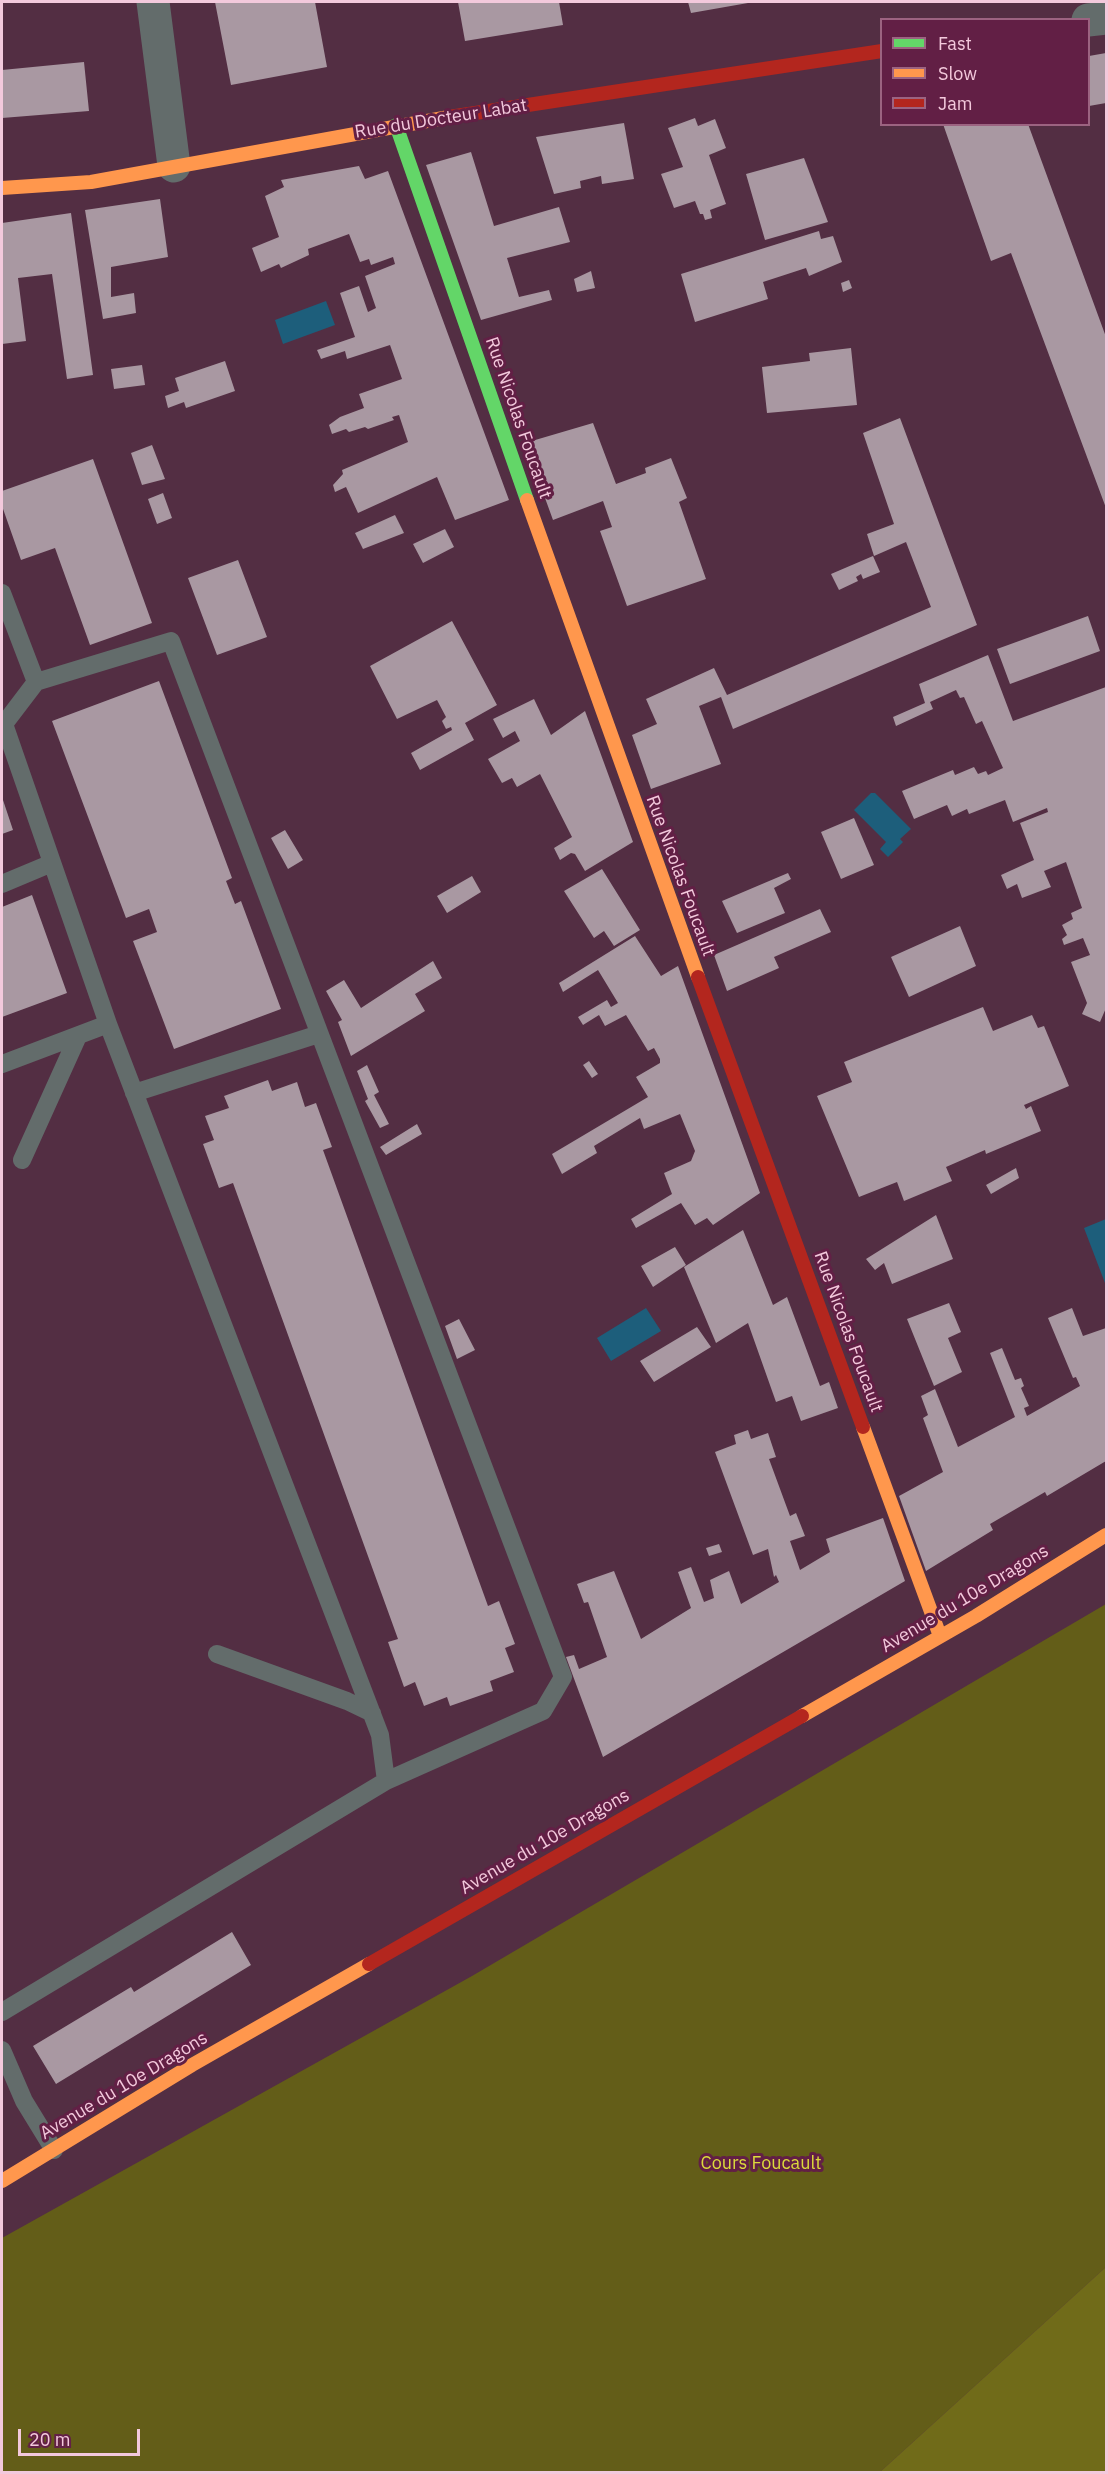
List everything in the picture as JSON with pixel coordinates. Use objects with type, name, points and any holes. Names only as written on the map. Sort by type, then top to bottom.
[{"type":"street","points":[[153,2],[174,166]]},
{"type":"street","name":"Rue du Docteur Labat","points":[[2,188],[90,182],[396,125],[880,51]]},
{"type":"street","name":"Rue Nicolas Foucault","points":[[396,125],[641,823],[940,1636]]},
{"type":"street","name":"Avenue du 10e Dragons","points":[[2,2181],[212,2054],[976,1616],[1107,1535]]},
{"type":"lane","points":[[2,593],[36,682]]},
{"type":"lane","points":[[2,2012],[386,1781],[543,1711],[563,1677],[171,641],[36,682],[3,725],[108,1024],[380,1735],[386,1781]]},
{"type":"lane","points":[[2,884],[52,863]]},
{"type":"lane","points":[[2,1064],[108,1024]]},
{"type":"lane","points":[[134,1093],[319,1034]]},
{"type":"lane","points":[[22,1160],[78,1036]]},
{"type":"lane","points":[[217,1654],[347,1701],[372,1713]]},
{"type":"lane","points":[[2,2050],[24,2101],[54,2150]]},
{"type":"green space","name":"Cours Foucault","points":[[1106,1604],[1106,2267],[880,2472],[2,2472],[2,2238],[472,1976]]},
{"type":"shaded area","points":[[1106,2267],[1106,2472],[880,2472]]},
{"type":"water","points":[[326,301],[335,325],[283,344],[275,320]]},
{"type":"water","points":[[871,793],[875,793],[911,829],[900,839],[903,842],[888,857],[880,849],[886,842],[854,810]]},
{"type":"water","points":[[1106,1219],[1106,1283],[1105,1283],[1084,1228]]},
{"type":"water","points":[[646,1308],[661,1331],[611,1361],[597,1338]]},
{"type":"building","points":[[215,2],[315,2],[327,67],[231,85]]},
{"type":"building","points":[[458,2],[559,2],[563,25],[465,41]]},
{"type":"building","points":[[688,2],[747,2],[748,3],[691,13]]},
{"type":"building","points":[[1106,53],[1106,103],[1090,106],[1090,56]]},
{"type":"building","points":[[84,62],[89,111],[2,118],[2,70]]},
{"type":"building","points":[[695,118],[698,126],[715,119],[726,148],[709,155],[726,204],[710,210],[712,218],[705,220],[695,201],[674,208],[661,174],[683,167],[668,128]]},
{"type":"building","points":[[624,123],[634,179],[602,184],[601,176],[580,181],[581,188],[554,194],[536,137]]},
{"type":"building","points":[[944,126],[1029,126],[1106,337],[1106,508],[1011,253],[991,261]]},
{"type":"building","points":[[471,152],[494,226],[559,207],[570,242],[507,258],[519,297],[549,290],[552,300],[481,320],[426,165]]},
{"type":"building","points":[[804,158],[828,222],[765,240],[746,174]]},
{"type":"building","points":[[359,166],[365,179],[388,171],[509,500],[455,520],[437,477],[358,513],[346,487],[335,492],[333,485],[343,474],[342,470],[408,442],[399,415],[392,417],[394,420],[368,429],[365,427],[349,432],[346,429],[332,434],[329,425],[340,417],[364,408],[359,394],[402,379],[390,345],[347,359],[345,351],[321,359],[317,350],[355,337],[340,293],[359,286],[368,312],[376,308],[365,276],[395,264],[393,257],[371,265],[369,259],[360,262],[349,234],[308,249],[309,255],[281,268],[279,264],[261,272],[252,248],[279,237],[265,196],[284,187],[281,180]]},
{"type":"building","points":[[160,199],[168,257],[111,267],[111,297],[134,293],[136,313],[103,319],[85,210]]},
{"type":"building","points":[[71,213],[93,375],[67,379],[52,274],[18,278],[26,341],[2,344],[2,223]]},
{"type":"building","points":[[819,231],[821,239],[833,236],[842,262],[809,276],[806,268],[763,282],[768,299],[695,322],[681,274]]},
{"type":"building","points":[[591,271],[595,288],[577,292],[574,279]]},
{"type":"building","points":[[849,280],[852,288],[843,292],[841,283]]},
{"type":"building","points":[[851,348],[857,405],[767,413],[762,367],[810,361],[809,353]]},
{"type":"building","points":[[225,361],[235,391],[186,408],[184,402],[168,408],[165,396],[179,391],[175,378]]},
{"type":"building","points":[[142,365],[145,385],[114,389],[111,369]]},
{"type":"building","points":[[900,418],[977,625],[733,729],[721,697],[699,706],[721,764],[651,789],[632,735],[657,724],[646,699],[714,668],[727,695],[931,607],[906,542],[874,556],[867,534],[894,524],[863,433]]},
{"type":"building","points":[[593,423],[616,484],[646,473],[645,468],[671,458],[687,498],[679,502],[706,579],[627,606],[600,531],[612,527],[603,501],[553,520],[525,443]]},
{"type":"building","points":[[152,445],[165,479],[142,485],[131,453]]},
{"type":"building","points":[[93,459],[152,623],[90,645],[55,548],[21,560],[2,506],[2,491]]},
{"type":"building","points":[[163,493],[172,518],[157,524],[148,499]]},
{"type":"building","points":[[395,515],[404,533],[363,549],[355,533]]},
{"type":"building","points":[[445,529],[454,547],[423,563],[413,544]]},
{"type":"building","points":[[873,556],[880,572],[863,579],[861,574],[856,577],[858,581],[839,590],[831,574]]},
{"type":"building","points":[[238,560],[267,637],[217,655],[188,578]]},
{"type":"building","points":[[1088,616],[1100,651],[1010,684],[997,649]]},
{"type":"building","points":[[452,621],[497,705],[465,723],[474,740],[420,770],[411,753],[452,730],[451,727],[446,729],[442,721],[446,717],[437,700],[397,719],[370,666]]},
{"type":"building","points":[[988,655],[1013,721],[1106,687],[1106,1008],[1100,1022],[1082,1014],[1087,1003],[1071,962],[1090,955],[1083,938],[1064,945],[1062,939],[1067,935],[1062,925],[1073,919],[1071,913],[1082,908],[1066,862],[1044,871],[1051,887],[1022,898],[1017,884],[1007,889],[1001,875],[1034,860],[1020,823],[1048,812],[1047,808],[1013,822],[1005,800],[969,814],[967,809],[952,816],[947,805],[914,819],[902,791],[953,770],[955,775],[974,767],[978,774],[986,771],[988,775],[1003,768],[982,721],[976,724],[964,697],[960,698],[956,690],[930,702],[933,709],[896,726],[893,717],[925,703],[919,684]]},
{"type":"building","points":[[159,681],[232,878],[226,881],[235,904],[241,901],[281,1009],[174,1049],[133,941],[157,932],[149,909],[126,918],[52,721]]},
{"type":"building","points":[[534,699],[551,735],[585,711],[633,842],[585,871],[575,854],[571,853],[560,860],[554,848],[572,837],[540,774],[517,787],[512,778],[502,783],[488,759],[520,741],[515,731],[503,738],[493,719]]},
{"type":"building","points":[[2,797],[13,830],[2,834]]},
{"type":"building","points":[[854,818],[874,865],[841,879],[821,832]]},
{"type":"building","points":[[285,830],[303,860],[288,869],[271,838]]},
{"type":"building","points":[[602,869],[640,930],[614,946],[604,931],[594,938],[564,891]]},
{"type":"building","points":[[788,873],[791,879],[774,888],[785,913],[737,933],[722,901]]},
{"type":"building","points":[[472,876],[481,892],[447,913],[437,896]]},
{"type":"building","points":[[32,895],[67,993],[2,1017],[2,907]]},
{"type":"building","points":[[820,909],[831,932],[774,957],[779,968],[727,991],[714,955]]},
{"type":"building","points":[[960,926],[976,966],[909,997],[891,957]]},
{"type":"building","points":[[635,936],[661,976],[678,966],[760,1193],[713,1225],[707,1218],[695,1225],[681,1203],[636,1228],[631,1219],[672,1194],[664,1173],[691,1161],[695,1151],[680,1114],[644,1129],[640,1118],[594,1146],[597,1153],[562,1174],[552,1154],[648,1097],[636,1077],[660,1063],[660,1059],[654,1048],[648,1051],[626,1015],[605,1026],[599,1015],[583,1025],[578,1017],[607,1000],[611,1007],[618,1003],[598,970],[563,992],[559,983]]},
{"type":"building","points":[[433,961],[442,978],[415,994],[425,1011],[351,1056],[338,1022],[342,1020],[326,991],[344,980],[361,1008]]},
{"type":"building","points":[[983,1007],[993,1031],[1032,1015],[1038,1028],[1044,1026],[1069,1086],[1024,1105],[1026,1109],[1031,1106],[1041,1131],[986,1154],[985,1150],[946,1167],[952,1181],[904,1201],[897,1182],[859,1197],[817,1096],[852,1082],[844,1062]]},
{"type":"building","points":[[589,1061],[598,1074],[592,1078],[583,1065]]},
{"type":"building","points":[[367,1065],[379,1092],[374,1095],[389,1124],[380,1128],[365,1101],[368,1099],[357,1071]]},
{"type":"building","points":[[268,1080],[272,1091],[297,1082],[305,1107],[316,1103],[332,1147],[323,1150],[488,1606],[499,1601],[515,1644],[505,1648],[514,1672],[490,1681],[493,1691],[450,1706],[447,1697],[424,1706],[415,1682],[404,1687],[388,1642],[398,1639],[233,1183],[219,1188],[203,1144],[214,1140],[205,1116],[229,1108],[224,1096]]},
{"type":"building","points":[[417,1124],[422,1134],[386,1155],[380,1147]]},
{"type":"building","points":[[1016,1168],[1019,1178],[991,1194],[986,1185]]},
{"type":"building","points":[[936,1215],[953,1259],[892,1284],[884,1263],[875,1270],[866,1259]]},
{"type":"building","points":[[743,1230],[773,1305],[787,1297],[820,1386],[829,1382],[838,1408],[801,1421],[792,1396],[776,1402],[748,1323],[716,1343],[684,1267]]},
{"type":"building","points":[[675,1247],[686,1265],[653,1287],[641,1266]]},
{"type":"building","points":[[949,1303],[961,1332],[948,1338],[962,1372],[934,1386],[907,1319]]},
{"type":"building","points":[[1072,1308],[1083,1336],[1106,1328],[1106,1461],[1047,1496],[1045,1492],[990,1524],[993,1530],[926,1571],[899,1496],[943,1472],[923,1418],[928,1415],[921,1396],[935,1389],[958,1447],[1015,1417],[990,1353],[1002,1348],[1015,1380],[1021,1378],[1024,1386],[1021,1388],[1029,1406],[1024,1408],[1027,1416],[1080,1386],[1076,1377],[1073,1378],[1048,1318]]},
{"type":"building","points":[[459,1319],[475,1350],[457,1359],[445,1326]]},
{"type":"building","points":[[697,1327],[711,1347],[654,1382],[640,1361]]},
{"type":"building","points":[[748,1430],[751,1439],[768,1433],[776,1457],[769,1459],[790,1516],[796,1513],[805,1536],[790,1541],[800,1570],[830,1552],[826,1539],[883,1518],[905,1581],[603,1757],[566,1657],[574,1655],[579,1669],[607,1657],[588,1602],[584,1603],[577,1584],[614,1571],[641,1639],[691,1608],[678,1572],[691,1567],[704,1602],[714,1598],[710,1580],[729,1571],[741,1604],[779,1582],[776,1575],[774,1577],[768,1549],[753,1555],[715,1452],[736,1444],[734,1435]]},
{"type":"building","points":[[719,1544],[722,1552],[709,1556],[706,1548]]},
{"type":"building","points":[[232,1932],[251,1965],[56,2084],[33,2046],[131,1987],[134,1992]]},
{"type":"traffic: fast","points":[[396,125],[527,500]]},
{"type":"traffic: slow","points":[[2,188],[91,182],[449,117]]},
{"type":"traffic: slow","points":[[527,500],[698,977]]},
{"type":"traffic: slow","points":[[863,1427],[940,1636]]},
{"type":"traffic: slow","points":[[802,1716],[976,1616],[1106,1535]]},
{"type":"traffic: slow","points":[[2,2181],[192,2065],[369,1964]]},
{"type":"traffic: jam","points":[[449,117],[880,51]]},
{"type":"traffic: jam","points":[[698,977],[863,1427]]},
{"type":"traffic: jam","points":[[369,1964],[802,1716]]}]
